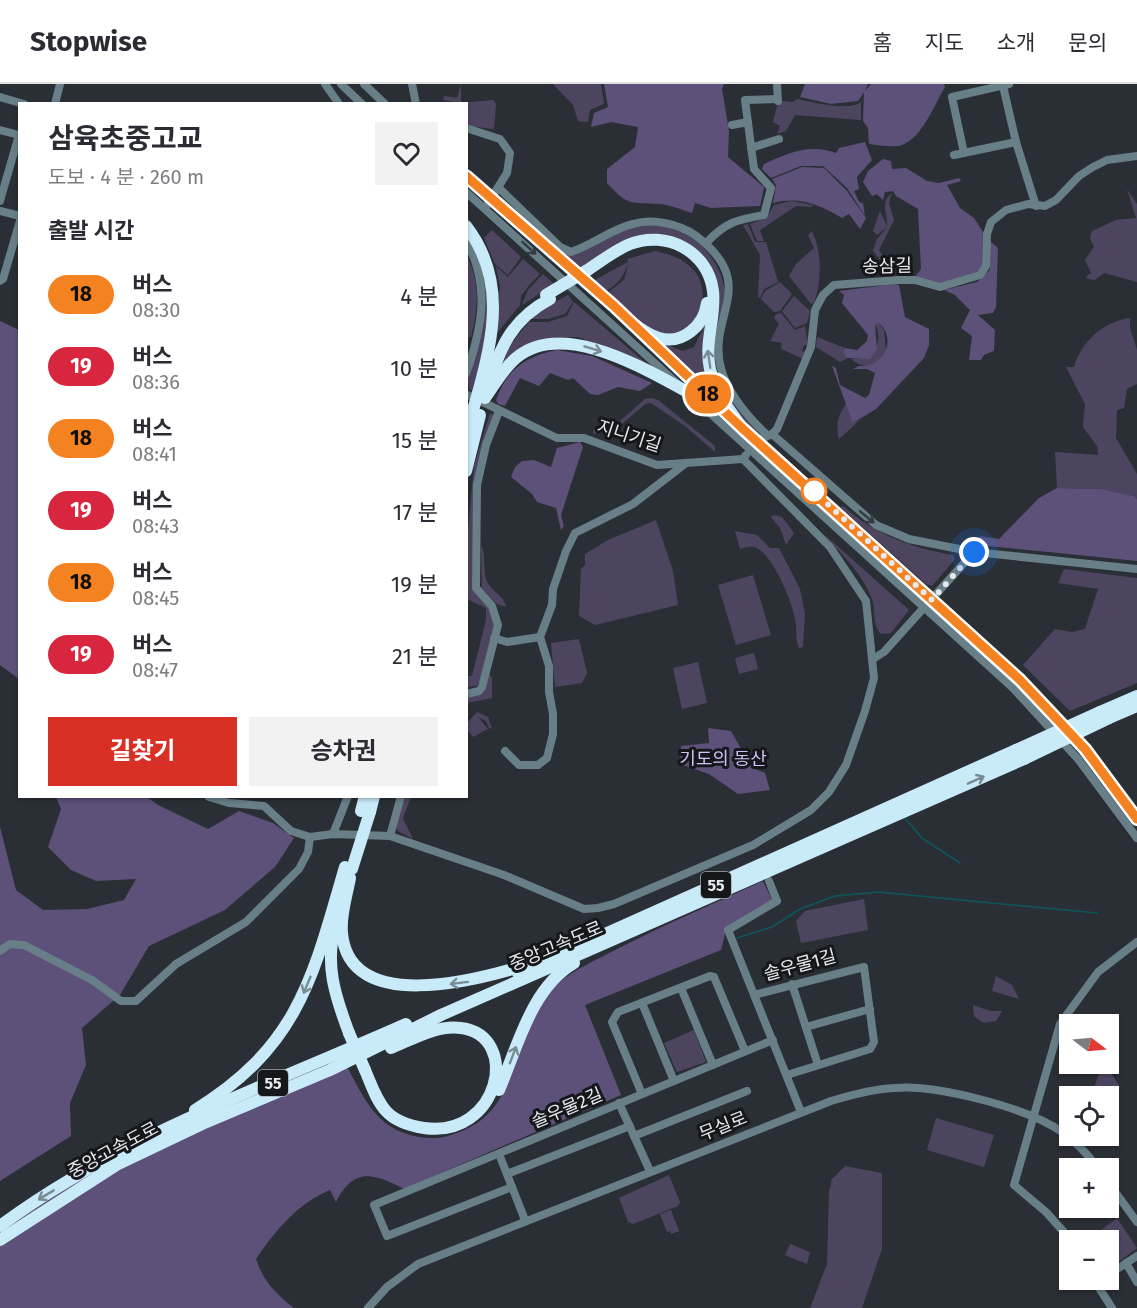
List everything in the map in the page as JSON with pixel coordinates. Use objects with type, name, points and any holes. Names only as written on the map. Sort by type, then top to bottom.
[{"type":"highway","points":[[468,229],[484,256],[493,281],[495,305],[492,341],[477,395],[477,413],[468,460]]},
{"type":"highway","points":[[588,273],[629,244],[647,240],[669,241],[684,247],[701,260],[709,275],[713,292],[707,346],[710,370],[726,406],[743,429]]},
{"type":"highway","points":[[477,395],[510,330],[548,297],[632,250],[649,246],[682,253],[694,261],[704,279],[708,296],[706,310],[690,333],[680,338],[658,338],[630,321]]},
{"type":"highway","points":[[477,395],[517,357],[536,347],[554,343],[577,344],[605,353],[686,391]]},
{"type":"highway","points":[[468,429],[477,413]]},
{"type":"highway","name":"중앙고속도로","points":[[0,1226],[68,1181],[151,1138],[555,956],[926,797],[1105,715],[1137,696]]},
{"type":"highway","name":"중앙고속도로","points":[[1105,715],[1137,706]]},
{"type":"highway","points":[[346,1035],[334,995],[331,954],[334,930],[365,811],[365,798]]},
{"type":"highway","points":[[365,811],[373,798]]},
{"type":"highway","name":"중앙고속도로","points":[[0,1240],[118,1164],[202,1124],[330,1070],[441,1016],[607,944],[880,817]]},
{"type":"highway","points":[[151,1138],[227,1089],[274,1044],[301,1001],[349,871]]},
{"type":"highway","points":[[349,871],[343,937],[348,952],[357,965],[369,975],[383,981],[422,986],[468,982],[555,956]]},
{"type":"highway","points":[[327,930],[326,977],[330,998],[374,1102],[383,1116],[397,1126],[438,1135],[472,1123],[484,1113],[496,1096],[525,1024],[550,983],[567,967],[607,944]]},
{"type":"highway","points":[[330,1070],[445,1028],[462,1028],[478,1034],[489,1046],[497,1077],[493,1094],[480,1110],[451,1127],[436,1129],[399,1120],[387,1112],[362,1071]]},
{"type":"street","points":[[56,102],[60,84]]},
{"type":"street","points":[[326,84],[338,102]]},
{"type":"street","points":[[341,84],[360,102]]},
{"type":"street","points":[[364,84],[384,102]]},
{"type":"street","points":[[411,84],[416,102]]},
{"type":"street","points":[[705,243],[722,227],[735,220],[764,215],[767,211],[771,188],[754,169],[751,124],[745,100],[778,100],[777,84]]},
{"type":"street","points":[[964,153],[952,97],[1006,85],[1016,142],[1036,206]]},
{"type":"street","points":[[0,98],[18,102]]},
{"type":"street","points":[[732,124],[751,124]]},
{"type":"street","points":[[468,129],[500,139],[510,153],[507,173],[493,199],[485,208]]},
{"type":"street","points":[[0,130],[18,135]]},
{"type":"street","points":[[0,201],[18,138]]},
{"type":"street","points":[[751,148],[779,139]]},
{"type":"street","points":[[954,155],[1016,142]]},
{"type":"street","name":"송삼길","points":[[769,435],[794,392],[811,347],[814,310],[834,285],[915,280],[940,288],[980,275],[986,266],[987,234],[991,222],[1006,210],[1028,204],[1045,206],[1056,200],[1079,176],[1107,160],[1137,156]]},
{"type":"street","points":[[468,178],[630,321],[743,429],[1028,688],[1085,749],[1137,819]]},
{"type":"street","points":[[499,188],[560,247],[571,252],[634,224],[649,222],[668,224],[689,231],[705,243],[724,266],[730,285],[719,354],[722,372],[732,393],[752,421],[876,525],[921,544],[1137,570]]},
{"type":"street","points":[[468,194],[750,448],[1028,704],[1078,759],[1137,838]]},
{"type":"street","points":[[0,211],[18,218]]},
{"type":"street","points":[[0,280],[3,279],[18,226]]},
{"type":"street","points":[[468,245],[480,271],[483,295],[482,319],[468,367]]},
{"type":"street","name":"지니기길","points":[[477,395],[499,411],[557,438],[584,438],[657,465],[743,459]]},
{"type":"street","points":[[468,694],[479,691],[482,687],[498,625],[496,614],[476,588],[474,573],[477,485],[486,444],[499,411]]},
{"type":"street","points":[[212,798],[229,803],[264,806],[291,831],[310,837],[333,834],[390,836],[504,875],[584,909],[614,903],[754,848],[811,810],[834,783],[854,746],[874,678],[866,601],[830,547],[743,459],[756,439],[769,435]]},
{"type":"street","points":[[505,751],[519,765],[525,766],[538,765],[547,758],[550,751],[553,714],[549,692],[549,666],[540,637],[552,605],[553,589],[575,533],[633,504],[687,463]]},
{"type":"street","points":[[873,659],[895,641],[974,552]]},
{"type":"street","points":[[494,638],[507,642],[540,637]]},
{"type":"street","points":[[871,637],[877,643],[895,641]]},
{"type":"street","points":[[333,834],[347,798]]},
{"type":"street","points":[[390,836],[401,798]]},
{"type":"street","points":[[0,951],[10,944],[24,945],[84,975],[121,1001],[136,1001],[176,964],[246,922],[299,869],[308,852],[310,837]]},
{"type":"street","points":[[769,881],[777,901],[728,930],[801,1112]]},
{"type":"street","points":[[1062,1230],[1046,1212],[1014,1185],[1060,1023],[1098,972],[1136,946]]},
{"type":"street","name":"솔우물1길","points":[[754,995],[864,967],[874,1042],[870,1049],[787,1075]]},
{"type":"street","points":[[642,1094],[612,1022],[618,1012],[714,977],[745,1052]]},
{"type":"street","points":[[792,984],[818,1065]]},
{"type":"street","points":[[681,988],[713,1065]]},
{"type":"street","points":[[642,1003],[674,1081]]},
{"type":"street","points":[[806,1027],[870,1010]]},
{"type":"street","name":"솔우물2길","points":[[512,1187],[387,1236],[374,1205],[772,1040]]},
{"type":"street","name":"무실로","points":[[368,1308],[387,1287],[418,1264],[801,1112],[831,1101],[896,1087],[953,1094],[1033,1117],[1064,1133],[1088,1158]]},
{"type":"street","points":[[634,1136],[747,1091]]},
{"type":"street","points":[[619,1104],[650,1171]]},
{"type":"street","points":[[507,1174],[630,1126]]},
{"type":"street","points":[[499,1154],[525,1220]]},
{"type":"street","points":[[1119,1197],[1137,1222]]},
{"type":"street","points":[[1119,1268],[1137,1256]]},
{"type":"street","points":[[1126,1263],[1137,1282]]},
{"type":"street","points":[[1103,1290],[1112,1308]]},
{"type":"shaded area","points":[[461,84],[461,102],[443,100],[444,96],[457,98]]},
{"type":"shaded area","points":[[553,84],[601,84],[604,104],[590,110],[588,122],[578,121],[573,105]]},
{"type":"shaded area","points":[[797,99],[839,106],[855,105],[861,102],[861,120],[795,115],[786,131],[777,134],[780,126],[773,122],[777,106],[782,101],[793,102]]},
{"type":"shaded area","points":[[493,100],[496,104],[494,129],[468,126],[468,102]]},
{"type":"shaded area","points":[[1127,189],[1137,204],[1137,282],[1104,273],[1095,280],[1088,279],[1086,277],[1091,273],[1085,260],[1094,247],[1090,238],[1092,231],[1116,220],[1136,218]]},
{"type":"shaded area","points":[[892,193],[889,203],[894,220],[879,250],[896,274],[894,277],[873,251],[877,239],[887,227],[877,235],[873,231],[880,211],[887,226],[885,205]]},
{"type":"shaded area","points":[[502,199],[559,250],[572,255],[626,228],[652,224],[669,227],[698,242],[709,254],[724,285],[726,310],[720,359],[721,375],[732,395],[759,432],[742,421],[730,404],[721,381],[711,329],[706,260],[652,235],[579,270]]},
{"type":"shaded area","points":[[791,201],[813,205],[812,207],[796,206],[760,230],[764,241],[757,241],[750,224],[766,218],[774,205]]},
{"type":"shaded area","points":[[748,224],[755,242],[766,242],[778,282],[764,289],[760,298],[758,297],[760,255],[743,225]]},
{"type":"shaded area","points":[[492,230],[521,257],[508,275],[495,264],[484,238]]},
{"type":"shaded area","points":[[812,231],[818,248],[820,276],[817,294],[814,303],[811,304],[789,276],[796,264],[814,248],[808,235]]},
{"type":"shaded area","points":[[469,234],[488,278],[492,310],[473,391],[469,389],[468,379],[479,339],[484,306],[481,274]]},
{"type":"shaded area","points":[[655,251],[682,260],[691,267],[700,281],[702,301],[700,312],[689,329],[680,334],[670,336],[653,332],[635,321],[606,294],[624,280],[629,262],[619,280],[608,290],[603,292],[591,282],[628,262],[627,259]]},
{"type":"shaded area","points":[[468,258],[474,275],[477,295],[471,337],[468,337]]},
{"type":"shaded area","points":[[523,259],[540,274],[521,296],[520,305],[497,333],[500,287],[496,266],[508,277]]},
{"type":"shaded area","points":[[543,274],[554,284],[522,305],[528,290]]},
{"type":"shaded area","points":[[780,282],[792,294],[780,311],[774,312],[761,299],[765,291]]},
{"type":"shaded area","points":[[568,295],[573,302],[565,314],[548,319],[530,319],[536,312]]},
{"type":"shaded area","points":[[794,296],[810,311],[807,323],[795,328],[782,311]]},
{"type":"shaded area","points":[[574,302],[646,363],[578,337],[556,337],[523,346],[498,370],[506,350],[529,322],[548,322],[567,316]]},
{"type":"shaded area","points":[[781,313],[795,330],[805,326],[808,346],[804,345],[802,351],[806,352],[804,359],[781,349],[782,343],[770,341],[779,324],[774,318],[776,314]]},
{"type":"shaded area","points":[[1130,318],[1130,328],[1137,350],[1137,384],[1127,389],[1124,408],[1117,410],[1116,438],[1137,474],[1137,499],[1134,496],[1102,489],[1057,488],[1055,452],[1098,455],[1097,446],[1083,427],[1085,404],[1066,367],[1074,367],[1082,349],[1095,334],[1111,323]]},
{"type":"shaded area","points":[[879,323],[884,330],[886,352],[874,364],[866,366],[856,363],[851,359],[870,358],[873,354],[878,338],[875,325]]},
{"type":"shaded area","points":[[704,326],[706,371],[715,396],[658,342],[683,351],[694,347]]},
{"type":"shaded area","points":[[817,337],[845,348],[843,352],[848,358],[840,362],[816,347]]},
{"type":"shaded area","points":[[645,399],[658,400],[715,446],[715,452],[685,426],[651,403],[645,404],[615,430],[593,434],[594,429],[612,428]]},
{"type":"shaded area","points":[[847,402],[854,423],[861,419],[839,439],[838,420]]},
{"type":"shaded area","points":[[490,413],[494,416],[482,451],[472,574],[490,606],[495,625],[480,680],[477,686],[468,687],[468,676],[472,676],[486,620],[486,608],[468,599],[468,529],[474,466]]},
{"type":"shaded area","points":[[843,506],[881,532],[908,544],[953,555],[955,559],[932,586],[926,584],[840,507]]},
{"type":"shaded area","points":[[773,515],[782,517],[794,533],[786,545],[780,528],[771,517]]},
{"type":"shaded area","points":[[656,520],[673,571],[678,605],[595,625],[579,616],[581,569],[585,565],[585,554],[608,540]]},
{"type":"shaded area","points":[[735,531],[757,535],[770,548],[779,548],[800,589],[805,614],[803,647],[799,648],[792,606],[775,569],[768,558],[754,547],[740,549]]},
{"type":"shaded area","points":[[825,535],[909,610],[891,633],[881,634],[878,630],[872,599],[863,581]]},
{"type":"shaded area","points":[[481,545],[486,579],[503,599],[506,607],[497,604],[482,589]]},
{"type":"shaded area","points":[[1064,569],[1137,578],[1137,683],[1070,711],[1023,665],[1055,629],[1072,632],[1085,629],[1098,589],[1058,583]]},
{"type":"shaded area","points":[[753,575],[771,635],[736,645],[718,585]]},
{"type":"shaded area","points":[[579,639],[587,673],[582,683],[555,687],[551,643]]},
{"type":"shaded area","points":[[754,653],[758,669],[739,674],[735,658]]},
{"type":"shaded area","points":[[698,662],[707,703],[682,709],[673,668]]},
{"type":"shaded area","points":[[488,672],[492,678],[492,698],[468,703],[468,696],[481,693]]},
{"type":"shaded area","points":[[477,712],[488,717],[492,729],[486,721],[478,717],[488,729],[473,737],[468,731],[468,722]]},
{"type":"shaded area","points":[[404,798],[411,798],[403,818],[413,839],[398,831],[395,825]]},
{"type":"shaded area","points":[[864,899],[868,930],[801,943],[796,921],[805,911]]},
{"type":"shaded area","points":[[996,976],[1012,985],[1019,999],[992,991]]},
{"type":"shaded area","points":[[973,1005],[990,1011],[1002,1011],[996,1021],[983,1023],[974,1016]]},
{"type":"shaded area","points":[[694,1030],[706,1062],[677,1072],[664,1043]]},
{"type":"shaded area","points":[[1099,1074],[1112,1074],[1120,1087],[1119,1086],[1095,1086]]},
{"type":"shaded area","points":[[936,1118],[994,1135],[984,1167],[927,1150]]},
{"type":"shaded area","points":[[845,1166],[882,1173],[882,1249],[862,1308],[810,1308],[827,1264],[829,1192],[832,1179]]},
{"type":"shaded area","points":[[669,1175],[680,1202],[678,1206],[633,1224],[628,1222],[619,1198]]},
{"type":"shaded area","points":[[671,1210],[679,1231],[671,1234],[670,1231],[667,1232],[660,1214]]},
{"type":"shaded area","points":[[1117,1218],[1137,1248],[1119,1262],[1119,1230],[1101,1230]]},
{"type":"shaded area","points":[[790,1244],[810,1252],[807,1264],[785,1255]]},
{"type":"green space","points":[[604,84],[724,84],[722,89],[729,131],[728,157],[764,187],[760,206],[711,208],[695,203],[692,213],[672,206],[630,202],[620,196],[607,183],[607,169],[635,147],[638,127],[611,122],[591,127],[594,113],[608,107]]},
{"type":"green space","points":[[805,84],[868,84],[865,91],[871,84],[944,84],[945,87],[926,122],[914,138],[898,146],[891,146],[869,144],[868,128],[863,121],[864,92],[858,101],[831,104],[800,97]]},
{"type":"green space","points":[[865,142],[872,160],[857,177],[859,189],[854,191],[859,202],[863,203],[865,216],[847,188],[823,166],[801,166],[771,178],[762,169],[764,164],[799,151],[817,149],[836,153],[839,148]]},
{"type":"green space","points":[[883,159],[891,161],[892,169],[906,168],[927,181],[939,183],[959,178],[961,181],[947,185],[960,208],[974,218],[983,232],[982,265],[977,272],[939,284],[915,277],[921,269],[918,209],[896,196],[893,191],[885,192],[883,200],[877,194],[872,196],[863,182],[868,171]]},
{"type":"green space","points":[[802,167],[824,168],[847,191],[866,218],[860,229],[849,214],[842,218],[825,209],[801,201],[773,203],[776,185],[772,179]]},
{"type":"green space","points":[[990,241],[998,248],[996,307],[993,313],[978,315],[995,330],[994,351],[984,355],[981,360],[969,360],[972,336],[961,328],[970,310],[955,295],[944,290],[977,282],[990,270]]},
{"type":"green space","points":[[899,285],[905,317],[929,329],[929,345],[924,358],[876,409],[853,423],[832,366],[836,368],[840,385],[865,398],[869,395],[875,373],[867,369],[853,369],[875,363],[881,358],[887,345],[887,337],[879,323],[875,325],[877,349],[870,359],[847,358],[843,352],[845,348],[857,350],[867,341],[868,335],[842,303],[844,295],[839,291]]},
{"type":"green space","points":[[0,321],[18,330],[18,678],[0,665]]},
{"type":"green space","points":[[557,350],[592,356],[652,383],[640,391],[618,387],[598,395],[590,394],[573,378],[568,380],[550,373],[539,386],[520,378],[505,406],[498,404],[496,400],[512,372],[527,360]]},
{"type":"green space","points":[[580,442],[583,447],[561,515],[564,526],[561,530],[556,508],[537,502],[532,494],[511,477],[515,467],[522,461],[534,460],[551,467],[557,448]]},
{"type":"green space","points":[[1057,488],[1102,489],[1134,496],[1137,499],[1137,561],[978,545],[980,536],[999,539],[1039,498]]},
{"type":"green space","name":"기도의 동산","points":[[708,728],[731,731],[752,768],[765,773],[770,790],[738,794],[709,774],[680,764],[681,746],[709,743]]},
{"type":"green space","points":[[56,798],[148,798],[208,829],[239,811],[273,823],[294,838],[275,867],[225,910],[149,946],[120,995],[82,1028],[86,1065],[70,1103],[71,1136],[0,1181],[0,827],[16,890],[43,910],[87,909],[124,900],[136,879],[96,881],[71,870],[48,847],[61,809]]},
{"type":"green space","points":[[763,881],[772,900],[727,926],[721,950],[585,1005],[621,1095],[404,1189],[383,1179],[365,1176],[350,1183],[336,1202],[330,1190],[297,1210],[271,1238],[256,1259],[262,1274],[271,1286],[294,1308],[0,1308],[0,1231],[74,1181],[344,1061],[375,1113],[397,1130],[411,1135],[434,1138],[464,1130],[483,1118],[498,1102],[542,1001],[563,979],[619,948]]},
{"type":"waterway","points":[[904,817],[922,838],[960,863]]},
{"type":"waterway","points":[[737,938],[772,927],[800,909],[835,896],[878,892],[1097,913]]},
{"type":"bus line","name":"18","points":[[468,178],[614,306],[743,429],[1020,680],[1085,749],[1137,819]]},
{"type":"route","points":[[814,491],[809,487],[932,600],[974,552]]}]
